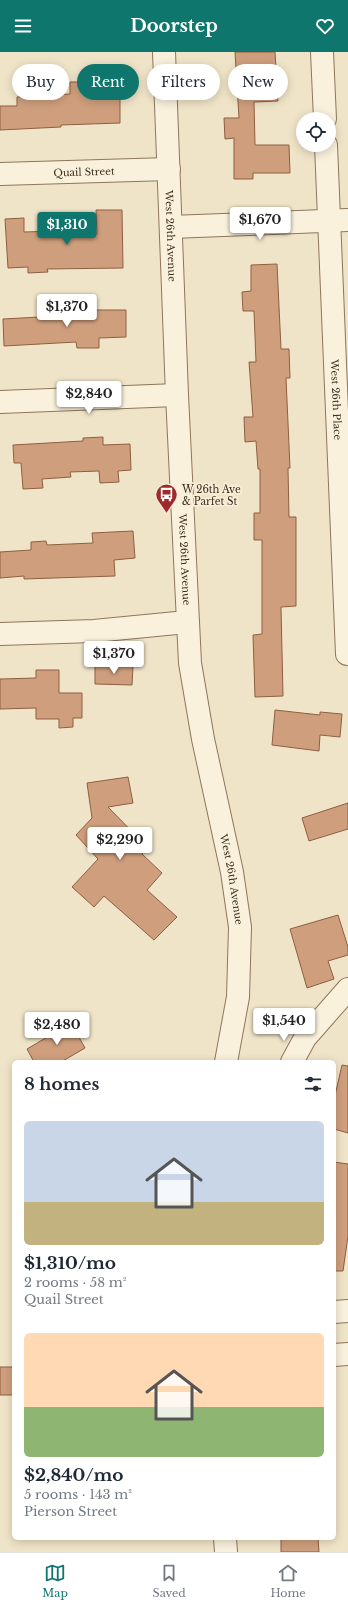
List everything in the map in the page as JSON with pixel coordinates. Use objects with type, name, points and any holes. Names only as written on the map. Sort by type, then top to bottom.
[{"type":"street","name":"West 26th Avenue","points":[[164,52],[187,622],[195,700],[232,872],[240,927],[241,951],[238,997],[226,1060]]},
{"type":"street","points":[[322,52],[325,112]]},
{"type":"street","name":"West 26th Place","points":[[327,152],[338,220],[347,654]]},
{"type":"street","name":"Quail Street","points":[[0,174],[168,169]]},
{"type":"street","points":[[171,227],[338,220]]},
{"type":"street","points":[[0,402],[177,395]]},
{"type":"street","points":[[0,634],[94,631],[187,622]]},
{"type":"street","points":[[293,1060],[305,1038],[348,989]]},
{"type":"street","points":[[336,1312],[348,1311]]},
{"type":"street","points":[[336,1354],[348,1354]]},
{"type":"street","points":[[225,1540],[226,1552]]},
{"type":"building","points":[[235,52],[275,52],[276,64],[236,64]]},
{"type":"building","points":[[70,82],[77,82],[77,100],[120,100],[120,123],[61,125],[61,127],[0,130],[0,106],[17,106],[17,100],[69,100]]},
{"type":"building","points":[[238,100],[278,100],[254,102],[255,145],[289,145],[290,173],[253,173],[253,179],[234,179],[234,138],[225,139],[224,118],[239,118]]},
{"type":"building","points":[[96,210],[122,210],[123,268],[47,269],[48,272],[28,273],[28,267],[8,268],[5,219],[24,218],[24,232],[58,231],[58,235],[97,234]]},
{"type":"building","points":[[277,264],[281,349],[289,349],[290,378],[286,378],[290,468],[288,468],[289,517],[296,517],[296,606],[281,607],[283,696],[255,697],[253,635],[262,634],[262,540],[254,540],[254,513],[260,513],[260,469],[258,469],[256,441],[245,442],[244,417],[253,417],[249,362],[256,362],[254,311],[243,311],[242,292],[251,291],[251,265]]},
{"type":"building","points":[[76,306],[95,306],[95,310],[126,310],[126,337],[99,338],[99,348],[77,348],[76,342],[4,346],[3,319],[76,315]]},
{"type":"building","points":[[103,437],[103,445],[130,444],[131,470],[118,471],[119,482],[100,483],[99,471],[70,472],[71,477],[42,479],[43,488],[23,489],[21,463],[14,463],[13,445],[83,441],[83,438]]},
{"type":"building","points":[[133,531],[135,558],[114,560],[115,576],[24,579],[24,576],[0,578],[0,552],[31,550],[31,542],[46,541],[47,545],[93,543],[92,533]]},
{"type":"building","points":[[95,666],[133,666],[132,685],[95,684]]},
{"type":"building","points":[[36,670],[59,670],[59,693],[82,693],[82,718],[73,718],[73,727],[59,728],[59,719],[36,719],[36,708],[0,709],[0,679],[36,678]]},
{"type":"building","points":[[275,710],[320,715],[320,712],[342,714],[340,737],[320,735],[319,751],[272,745]]},
{"type":"building","points":[[128,777],[133,803],[108,807],[147,847],[142,854],[162,873],[147,890],[177,917],[154,940],[104,896],[94,907],[72,887],[98,859],[76,835],[92,818],[87,783]]},
{"type":"building","points":[[348,803],[348,829],[309,841],[302,818]]},
{"type":"building","points":[[338,915],[348,947],[348,955],[328,961],[334,979],[307,988],[290,929]]},
{"type":"building","points":[[71,1023],[85,1048],[64,1060],[33,1060],[27,1049]]},
{"type":"building","points":[[342,1065],[348,1066],[348,1133],[336,1130],[336,1091]]},
{"type":"building","points":[[336,1162],[348,1164],[348,1236],[343,1271],[336,1271]]},
{"type":"building","points":[[0,1367],[12,1367],[12,1395],[0,1395]]},
{"type":"building","points":[[281,1540],[318,1540],[319,1552],[281,1552]]},
{"type":"place","name":"W 26th Ave & Parfet St","points":[[166,514]]}]
